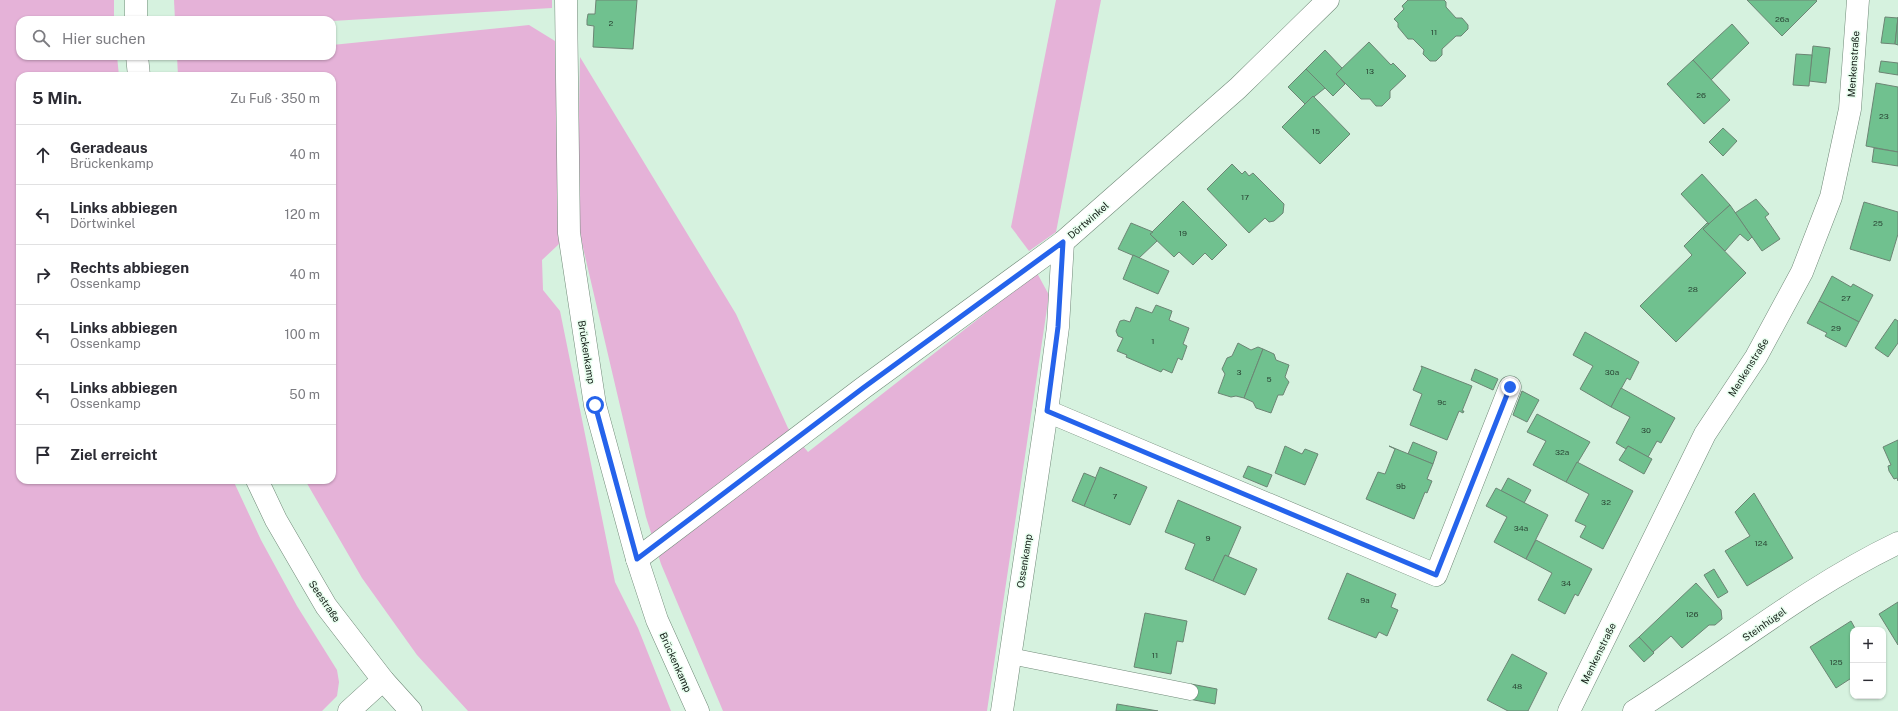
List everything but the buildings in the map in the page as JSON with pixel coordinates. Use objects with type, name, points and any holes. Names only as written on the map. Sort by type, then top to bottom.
[{"type":"street","points":[[136,0],[136,16]]},
{"type":"street","name":"Brückenkamp","points":[[566,0],[569,233],[595,405],[637,559],[657,620],[698,711]]},
{"type":"street","name":"Dörtwinkel","points":[[637,559],[863,388],[1063,242],[1238,88],[1328,0]]},
{"type":"street","name":"Menkenstraße","points":[[1569,711],[1705,434],[1756,357],[1802,272],[1831,196],[1850,109],[1858,0]]},
{"type":"street","points":[[137,60],[139,72]]},
{"type":"street","name":"Ossenkamp","points":[[1002,711],[1047,411],[1058,327],[1063,242]]},
{"type":"street","points":[[1047,411],[1436,575],[1510,387]]},
{"type":"street","name":"Seestraße","points":[[259,484],[276,520],[326,606],[383,680],[411,711]]},
{"type":"street","name":"Steinhügel","points":[[1634,711],[1677,684],[1805,595],[1898,543]]},
{"type":"street","points":[[349,711],[383,680]]},
{"type":"lane","points":[[1010,656],[1190,692]]},
{"type":"shaded area","points":[[0,0],[114,0],[114,16],[16,16],[16,60],[117,60],[119,72],[16,72],[16,484],[235,484],[261,540],[297,606],[337,670],[339,682],[337,696],[322,711],[0,711]]},
{"type":"shaded area","points":[[174,0],[552,0],[552,8],[336,21],[336,16],[175,16]]},
{"type":"shaded area","points":[[1056,0],[1101,0],[1056,232],[1029,251],[1011,227]]},
{"type":"shaded area","points":[[529,25],[555,41],[559,244],[542,260],[543,290],[560,311],[615,582],[638,628],[671,711],[468,711],[417,655],[362,578],[307,484],[336,484],[336,72],[178,72],[177,60],[336,60],[336,45]]},
{"type":"shaded area","points":[[580,57],[736,314],[788,428],[808,452],[1037,273],[1049,295],[987,711],[723,711],[661,564],[646,517],[577,222]]},
{"type":"route","points":[[595,405],[637,559],[863,388],[1063,242],[1058,327],[1047,411],[1436,575],[1510,387]]}]
